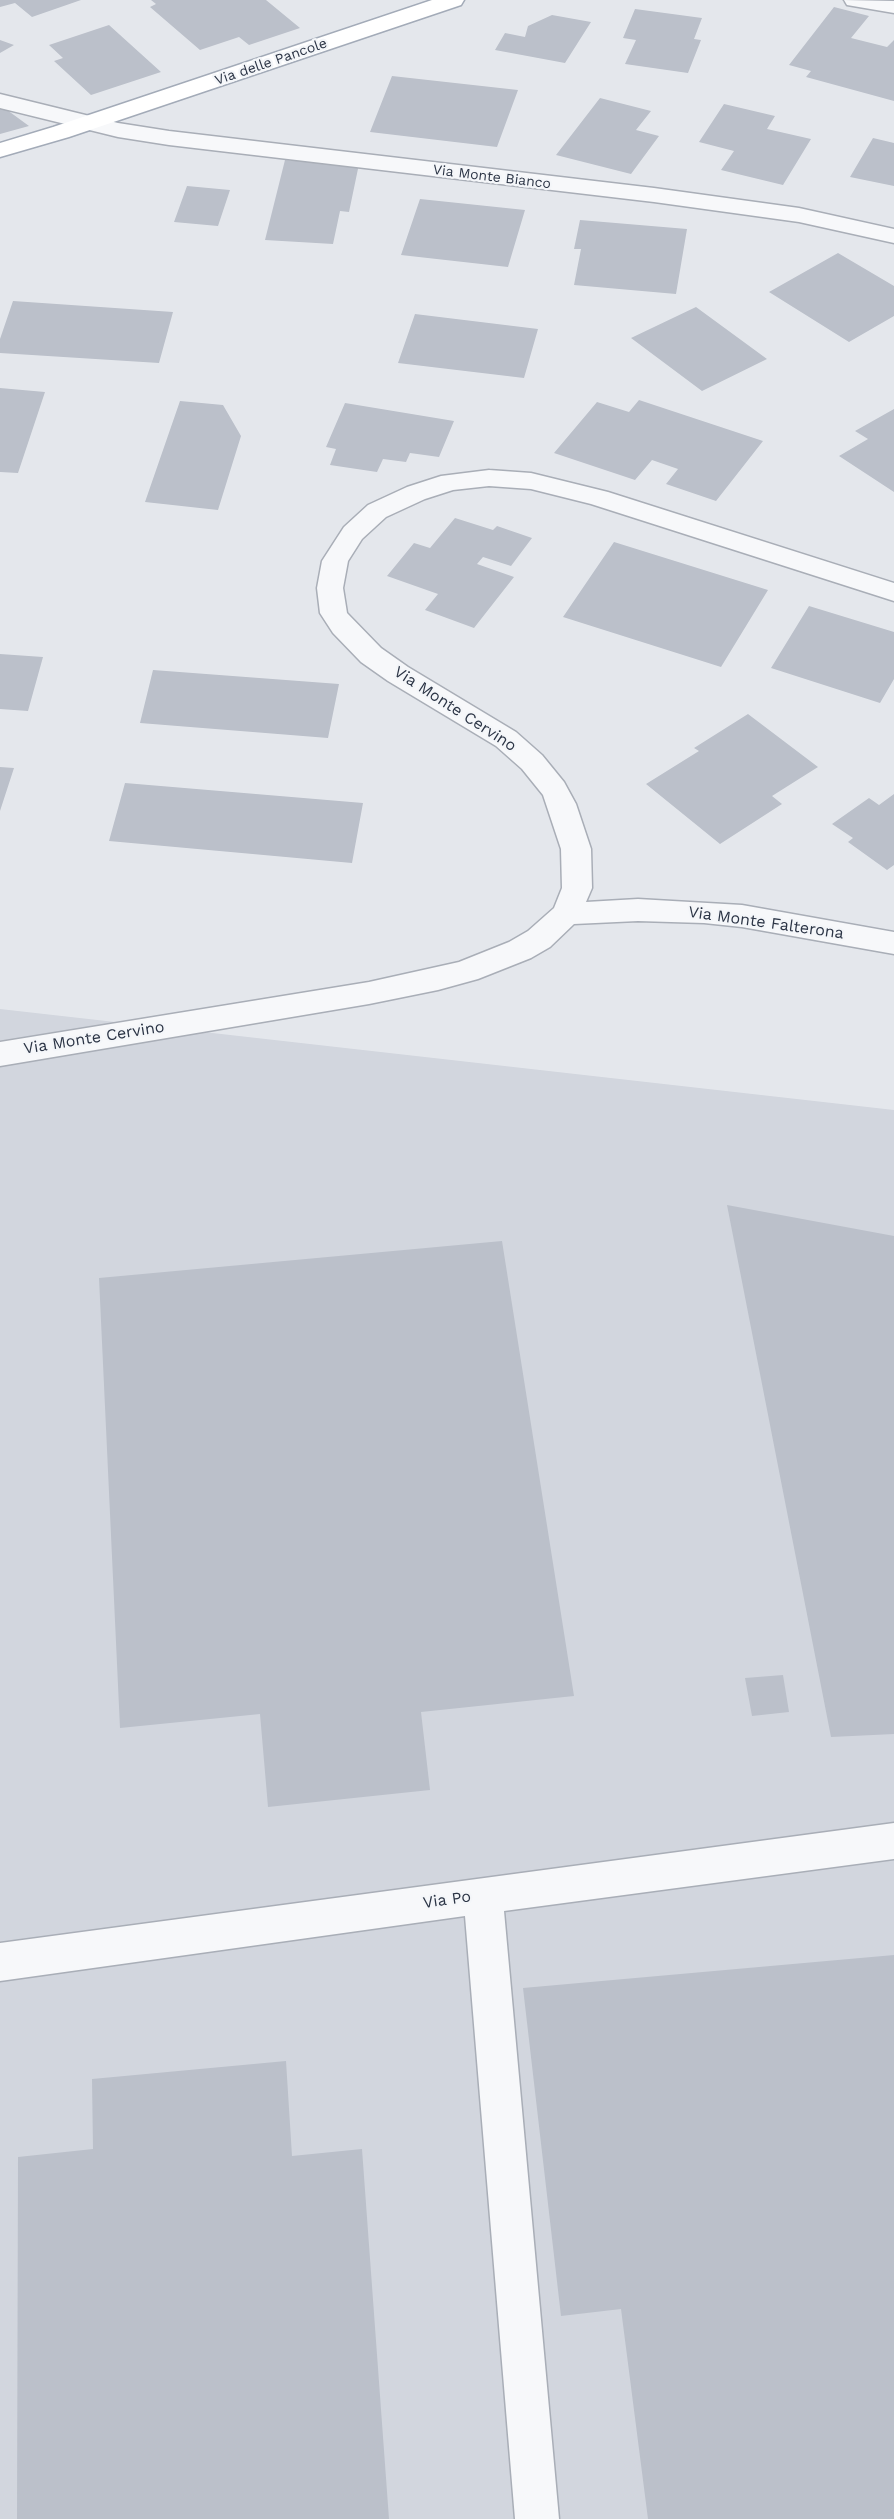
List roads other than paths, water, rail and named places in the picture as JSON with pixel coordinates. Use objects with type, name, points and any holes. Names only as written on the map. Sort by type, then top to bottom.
[{"type":"main road","name":"Via delle Pancole","points":[[0,150],[89,123],[453,0]]},
{"type":"street","points":[[855,0],[894,7]]},
{"type":"street","name":"Via Monte Bianco","points":[[0,101],[89,123],[169,138],[654,195],[799,215],[894,236]]},
{"type":"street","name":"Via Monte Cervino","points":[[0,1054],[369,993],[438,979],[467,971],[520,950],[539,939],[566,914],[577,888],[576,849],[562,804],[548,782],[532,762],[492,729],[398,674],[371,655],[343,627],[334,613],[330,588],[335,561],[343,546],[363,522],[395,501],[434,487],[468,479],[511,478],[598,498],[894,592]]},
{"type":"street","name":"Via Monte Falterona","points":[[566,914],[638,910],[704,912],[754,918],[894,943]]},
{"type":"street","name":"Via Po","points":[[0,1962],[894,1841]]},
{"type":"street","points":[[483,1895],[537,2519]]}]
